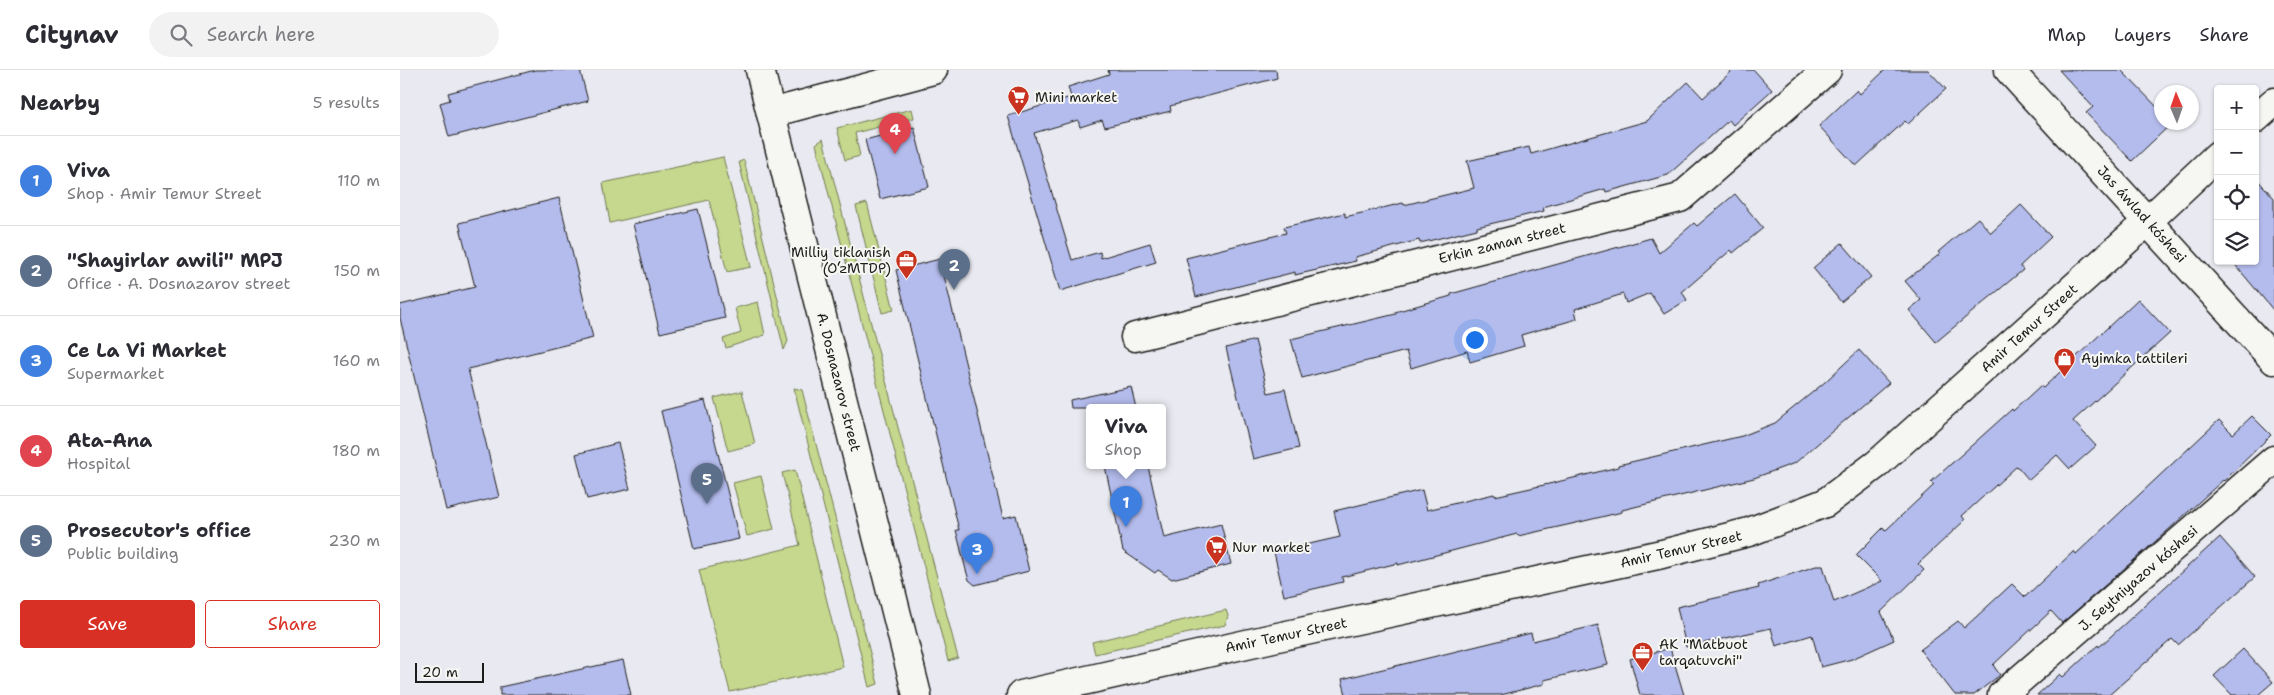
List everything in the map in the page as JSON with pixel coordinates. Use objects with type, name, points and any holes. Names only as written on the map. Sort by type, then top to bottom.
[{"type":"street","name":"A. Dosnazarov street","points":[[760,70],[917,695]]},
{"type":"street","points":[[771,113],[933,70]]},
{"type":"street","name":"Erkin zaman street","points":[[1135,337],[1680,198],[1827,70]]},
{"type":"street","name":"Jas áwlad kóshesi","points":[[2009,70],[2274,360]]},
{"type":"street","points":[[2259,115],[2274,102]]},
{"type":"street","name":"Amir Temur Street","points":[[1021,695],[1263,640],[1662,554],[1748,532],[1824,503],[1877,464],[2214,159]]},
{"type":"street","name":"J. Seytniyazov kóshesi","points":[[2002,695],[2274,460]]},
{"type":"green space","points":[[912,109],[914,118],[855,133],[860,156],[845,160],[837,128]]},
{"type":"green space","points":[[823,139],[958,658],[948,661],[816,144]]},
{"type":"green space","points":[[723,157],[751,267],[727,272],[709,200],[610,223],[603,183]]},
{"type":"green space","points":[[744,160],[788,341],[784,350],[739,162]]},
{"type":"green space","points":[[867,203],[894,310],[882,313],[856,206]]},
{"type":"green space","points":[[758,302],[765,335],[726,348],[723,339],[741,333],[735,308]]},
{"type":"green space","points":[[794,388],[802,390],[878,684],[869,687]]},
{"type":"green space","points":[[742,391],[755,444],[728,451],[714,398]]},
{"type":"green space","points":[[795,470],[843,667],[730,692],[699,570],[800,545],[782,473]]},
{"type":"green space","points":[[761,476],[774,529],[747,536],[733,483]]},
{"type":"green space","points":[[1226,610],[1228,616],[1225,625],[1095,654],[1092,642]]},
{"type":"building","points":[[535,70],[580,70],[588,101],[449,137],[440,103],[450,100],[448,93]]},
{"type":"building","points":[[1108,70],[1276,70],[1277,78],[1170,106],[1171,111],[1105,127],[1102,120],[1080,127],[1078,120],[1034,133],[1072,260],[1100,252],[1101,258],[1150,243],[1156,262],[1060,291],[1008,116],[1071,97],[1068,87],[1109,74]]},
{"type":"building","points":[[1733,70],[1754,70],[1772,90],[1733,125],[1729,120],[1668,175],[1606,192],[1605,189],[1543,207],[1544,211],[1477,227],[1477,229],[1420,243],[1419,240],[1355,257],[1356,261],[1295,275],[1295,272],[1196,297],[1186,258],[1286,233],[1284,227],[1345,213],[1345,217],[1403,203],[1404,205],[1474,188],[1467,161],[1529,147],[1531,154],[1647,121],[1688,82],[1703,98]]},
{"type":"building","points":[[1885,70],[1928,70],[1946,89],[1908,124],[1905,121],[1856,166],[1819,126],[1857,90],[1860,94]]},
{"type":"building","points":[[2059,70],[2121,70],[2154,104],[2154,130],[2165,130],[2132,161],[2086,113],[2093,107]]},
{"type":"building","points":[[914,127],[929,187],[880,199],[865,140]]},
{"type":"building","points":[[2259,181],[2274,198],[2274,311],[2235,265],[2259,265]]},
{"type":"building","points":[[1735,194],[1763,228],[1733,253],[1731,250],[1682,292],[1687,300],[1664,314],[1650,293],[1626,303],[1623,294],[1575,309],[1577,319],[1521,335],[1524,346],[1470,362],[1467,351],[1411,368],[1406,351],[1302,378],[1291,339],[1396,314],[1395,312],[1451,296],[1451,294],[1651,238],[1659,253],[1694,223],[1697,226]]},
{"type":"building","points":[[559,198],[593,338],[468,369],[499,497],[446,510],[400,318],[400,305],[475,287],[459,223]]},
{"type":"building","points":[[2021,205],[2051,237],[2020,266],[2023,270],[1936,342],[1909,310],[1921,300],[1905,281],[1940,254],[1938,252],[1978,218],[1991,233]]},
{"type":"building","points":[[698,209],[725,318],[660,333],[633,224]]},
{"type":"building","points":[[1842,243],[1871,277],[1841,302],[1813,268]]},
{"type":"building","points":[[940,259],[1003,518],[1016,515],[1029,571],[975,585],[969,580],[966,570],[956,530],[959,530],[896,270]]},
{"type":"building","points":[[2138,299],[2170,333],[2073,421],[2096,446],[2070,469],[2057,455],[2029,480],[2017,466],[1962,516],[1965,520],[1918,564],[1924,570],[1881,612],[1894,640],[1852,659],[1821,667],[1812,635],[1776,646],[1771,628],[1686,647],[1677,607],[1759,588],[1758,585],[1816,566],[1823,566],[1834,602],[1882,581],[1856,555],[1883,528],[1885,531],[1934,485],[1931,482],[2012,409],[2013,411],[2040,386],[2043,388]]},
{"type":"building","points":[[1255,340],[1268,393],[1285,389],[1299,448],[1253,459],[1226,348]]},
{"type":"building","points":[[1859,350],[1889,383],[1795,463],[1754,478],[1622,510],[1622,512],[1518,536],[1517,534],[1398,565],[1398,563],[1342,577],[1343,582],[1284,596],[1274,552],[1340,537],[1334,511],[1422,490],[1427,510],[1494,494],[1495,496],[1553,483],[1618,467],[1618,465],[1742,436],[1775,423],[1825,382]]},
{"type":"building","points":[[1131,387],[1135,404],[1086,404],[1086,408],[1071,408],[1070,400]]},
{"type":"building","points":[[705,400],[739,539],[694,549],[661,411]]},
{"type":"building","points":[[2252,416],[2271,435],[2224,481],[2062,623],[2051,611],[1993,665],[2000,675],[1974,695],[1955,695],[1920,650],[1958,621],[1964,628],[2012,584],[2025,597],[2074,551],[2076,554],[2219,420],[2233,434]]},
{"type":"building","points":[[618,443],[630,489],[587,499],[576,454]]},
{"type":"building","points":[[1106,469],[1149,469],[1164,538],[1221,524],[1231,564],[1172,579],[1158,570],[1155,573],[1123,551]]},
{"type":"building","points":[[2220,537],[2255,577],[2178,645],[2172,639],[2109,695],[2037,695],[2060,674],[2063,677],[2098,645],[2099,647]]},
{"type":"building","points":[[1598,625],[1608,665],[1544,680],[1544,684],[1501,695],[1346,695],[1342,679],[1531,633],[1533,641]]},
{"type":"building","points":[[1670,648],[1684,695],[1640,695],[1630,659]]},
{"type":"building","points":[[2243,649],[2273,682],[2258,695],[2232,695],[2214,676]]},
{"type":"building","points":[[623,660],[631,695],[500,695],[500,687]]},
{"type":"place","name":"Mini market","points":[[1019,116]]},
{"type":"place","name":"Ata-Ana","points":[[895,154]]},
{"type":"place","name":"Milliy tiklanish (O‘zMTDP)","points":[[907,279]]},
{"type":"place","name":"\"Shayirlar awili\" MPJ","points":[[954,290]]},
{"type":"place","name":"Ayimka tattileri","points":[[2065,377]]},
{"type":"place","name":"Prosecutor's office","points":[[707,504]]},
{"type":"place","name":"Viva","points":[[1126,527]]},
{"type":"place","name":"Nur market","points":[[1216,566]]},
{"type":"place","name":"Ce La Vi Market","points":[[977,574]]},
{"type":"place","name":"AK \"Matbuot tarqatuvchi\"","points":[[1643,671]]}]
